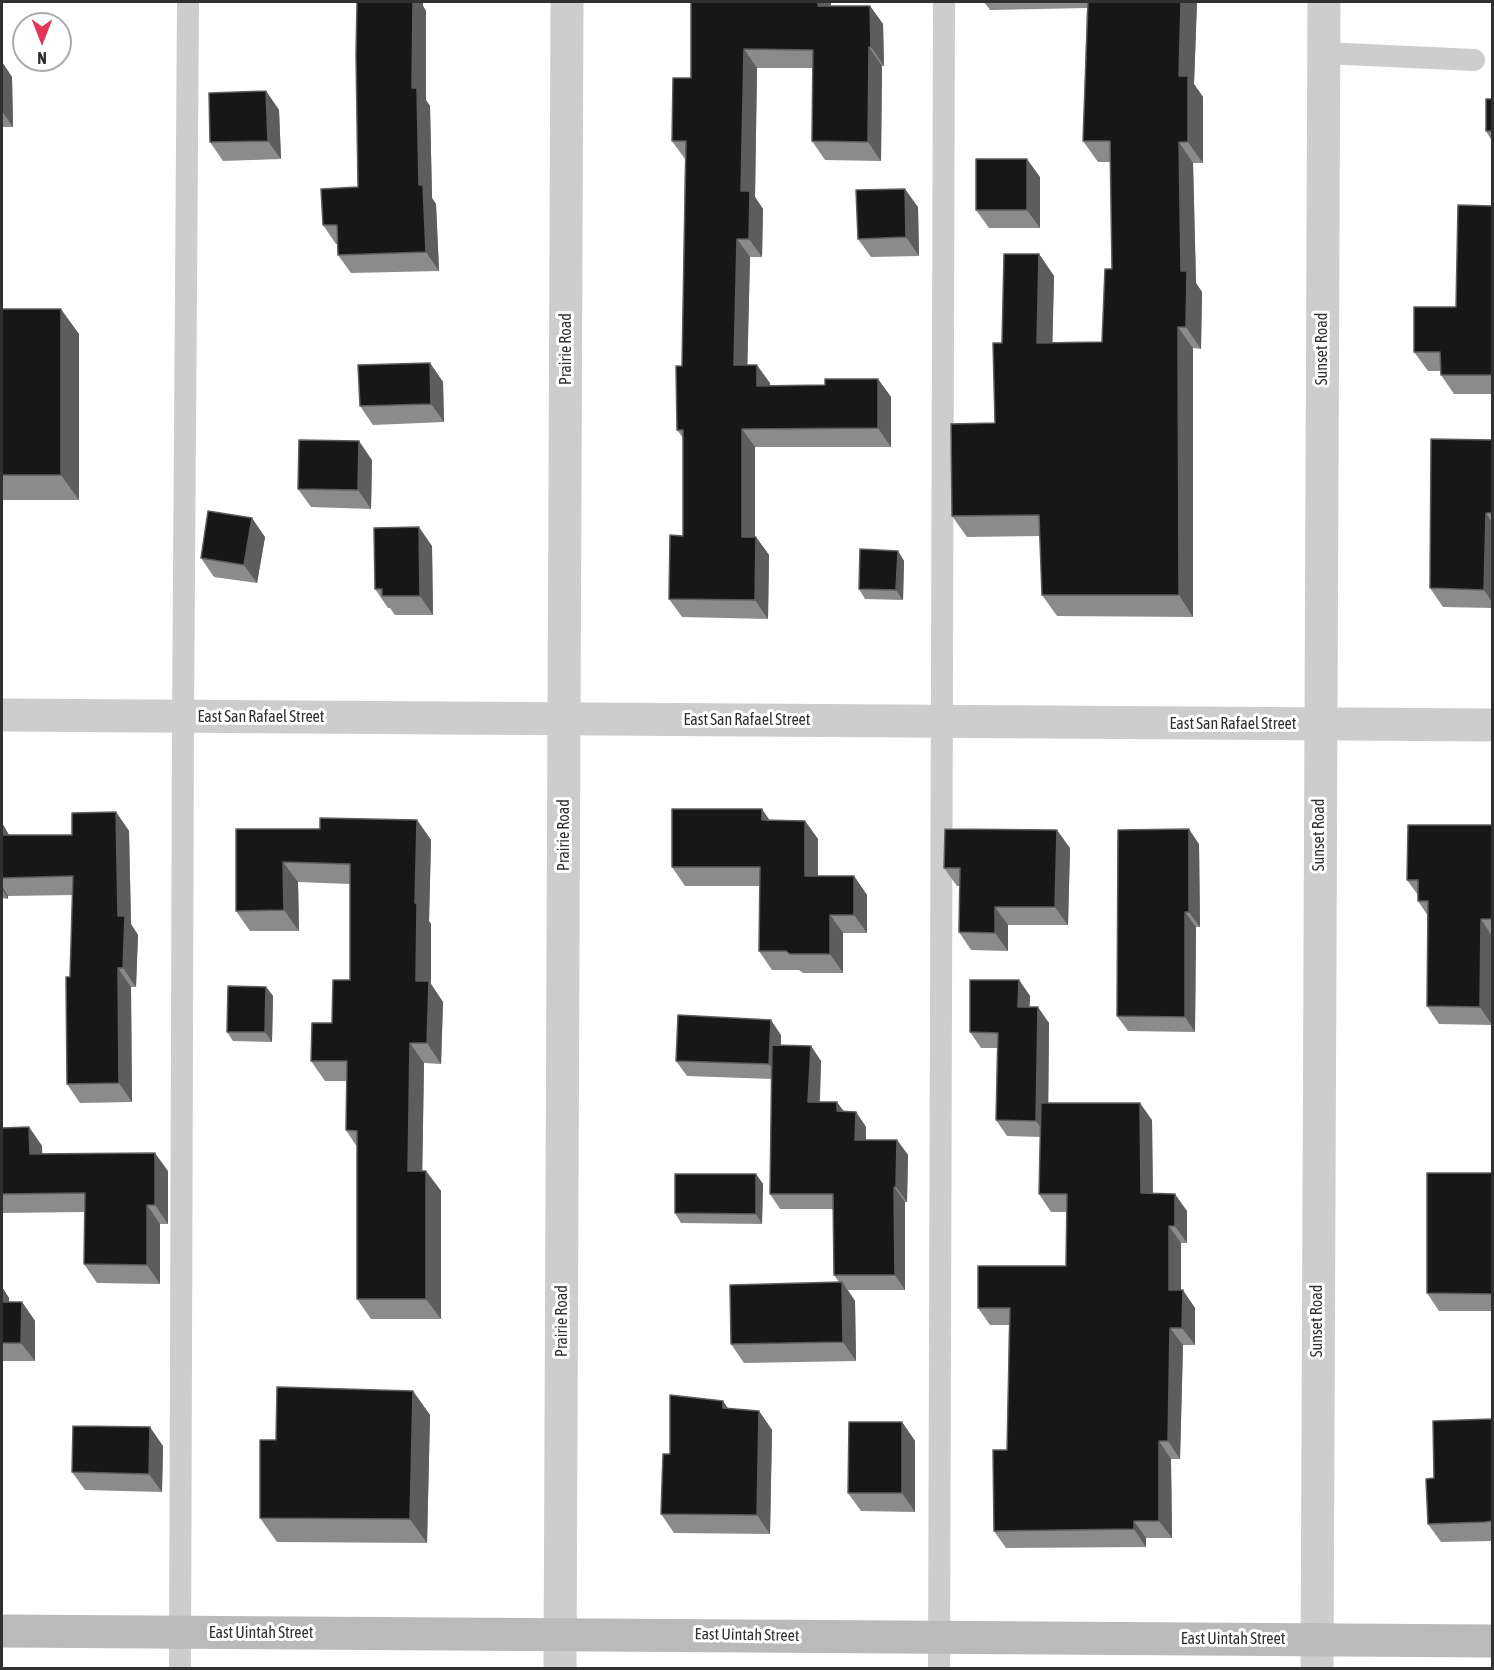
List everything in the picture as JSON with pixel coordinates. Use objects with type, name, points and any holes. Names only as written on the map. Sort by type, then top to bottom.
[{"type":"main road","name":"East Uintah Street","points":[[2,1631],[560,1634],[939,1653],[1317,1654],[1492,1641]]},
{"type":"street","name":"Prairie Road","points":[[560,1668],[567,2]]},
{"type":"street","name":"Sunset Road","points":[[1317,1654],[1324,2]]},
{"type":"street","name":"East San Rafael Street","points":[[2,716],[1492,725]]},
{"type":"lane","points":[[180,1668],[188,2]]},
{"type":"lane","points":[[939,1653],[944,2]]},
{"type":"lane","points":[[1324,53],[1474,60]]},
{"type":"building","points":[[357,2],[413,2],[412,88],[417,88],[419,185],[423,185],[426,252],[338,255],[337,225],[323,225],[321,189],[358,187]]},
{"type":"building","points":[[691,2],[818,2],[818,6],[870,6],[868,142],[812,141],[813,50],[744,49],[741,191],[750,191],[749,239],[737,239],[734,365],[757,365],[757,386],[825,385],[825,379],[878,379],[878,428],[742,429],[742,537],[756,537],[755,600],[669,599],[670,535],[683,536],[683,430],[677,430],[676,366],[682,366],[686,141],[672,141],[673,78],[691,78]]},
{"type":"building","points":[[1088,2],[1181,2],[1179,76],[1188,76],[1188,142],[1179,142],[1181,271],[1187,271],[1186,327],[1178,327],[1179,595],[1042,595],[1039,515],[952,516],[951,424],[995,423],[993,343],[1002,343],[1004,254],[1039,254],[1037,343],[1102,342],[1105,269],[1112,269],[1110,141],[1083,141]]},
{"type":"building","points":[[266,91],[268,141],[210,142],[209,93]]},
{"type":"building","points":[[1486,99],[1492,99],[1492,131],[1486,131]]},
{"type":"building","points":[[976,159],[1027,159],[1027,210],[976,210]]},
{"type":"building","points":[[905,189],[906,237],[858,239],[856,190]]},
{"type":"building","points":[[1458,205],[1492,206],[1492,375],[1441,375],[1440,352],[1414,352],[1414,307],[1456,307]]},
{"type":"building","points":[[2,309],[61,309],[61,475],[2,475]]},
{"type":"building","points":[[430,363],[431,404],[360,406],[358,365]]},
{"type":"building","points":[[1431,439],[1492,440],[1492,513],[1486,513],[1484,590],[1430,588]]},
{"type":"building","points":[[299,440],[359,441],[358,490],[298,489]]},
{"type":"building","points":[[208,511],[252,518],[244,565],[201,558]]},
{"type":"building","points":[[419,527],[420,596],[382,596],[382,589],[375,589],[374,528]]},
{"type":"building","points":[[860,549],[898,551],[896,590],[859,589]]},
{"type":"building","points":[[672,809],[762,809],[762,820],[805,821],[805,876],[854,876],[854,915],[830,915],[830,954],[759,951],[760,867],[672,867]]},
{"type":"building","points":[[116,812],[118,916],[125,916],[123,968],[118,968],[119,1083],[67,1084],[66,977],[70,977],[73,876],[2,878],[2,835],[72,835],[72,813]]},
{"type":"building","points":[[320,818],[417,820],[416,981],[429,981],[427,1043],[410,1043],[408,1171],[426,1171],[426,1299],[357,1299],[357,1131],[346,1130],[347,1061],[311,1061],[312,1023],[332,1023],[333,980],[350,980],[350,864],[283,862],[284,910],[236,911],[236,829],[320,829]]},
{"type":"building","points":[[1408,825],[1492,825],[1492,919],[1481,919],[1480,1007],[1427,1006],[1428,901],[1418,901],[1418,880],[1407,880]]},
{"type":"building","points":[[945,829],[1057,830],[1055,907],[995,907],[995,933],[959,932],[960,868],[944,868]]},
{"type":"building","points":[[1189,829],[1189,912],[1185,912],[1185,1017],[1117,1016],[1118,830]]},
{"type":"building","points":[[970,980],[1019,980],[1018,1007],[1038,1007],[1036,1121],[996,1120],[998,1033],[970,1032]]},
{"type":"building","points":[[228,986],[266,987],[265,1032],[227,1032]]},
{"type":"building","points":[[678,1015],[771,1020],[769,1064],[676,1061]]},
{"type":"building","points":[[772,1045],[811,1046],[808,1102],[837,1102],[837,1111],[856,1112],[855,1140],[897,1140],[896,1187],[894,1187],[895,1275],[834,1275],[833,1194],[770,1194]]},
{"type":"building","points":[[1041,1103],[1140,1103],[1141,1193],[1175,1194],[1175,1226],[1169,1226],[1169,1290],[1183,1290],[1182,1328],[1170,1328],[1168,1441],[1159,1441],[1159,1521],[1134,1521],[1134,1529],[994,1531],[993,1450],[1007,1450],[1010,1308],[978,1308],[978,1266],[1066,1266],[1067,1194],[1039,1194]]},
{"type":"building","points":[[29,1127],[30,1154],[155,1153],[155,1205],[147,1205],[147,1265],[84,1264],[85,1193],[2,1194],[2,1128]]},
{"type":"building","points":[[1427,1173],[1492,1173],[1492,1294],[1427,1293]]},
{"type":"building","points":[[675,1174],[756,1174],[756,1214],[675,1213]]},
{"type":"building","points":[[842,1282],[843,1342],[731,1344],[730,1285]]},
{"type":"building","points":[[2,1302],[22,1302],[21,1343],[2,1343]]},
{"type":"building","points":[[277,1387],[413,1391],[410,1519],[260,1518],[260,1440],[276,1440]]},
{"type":"building","points":[[670,1395],[723,1401],[723,1408],[759,1411],[757,1515],[661,1514],[663,1454],[670,1454]]},
{"type":"building","points":[[1492,1419],[1492,1521],[1428,1524],[1426,1479],[1434,1478],[1433,1421]]},
{"type":"building","points":[[849,1422],[902,1422],[902,1493],[848,1493]]},
{"type":"building","points":[[73,1426],[150,1427],[149,1474],[72,1472]]}]
